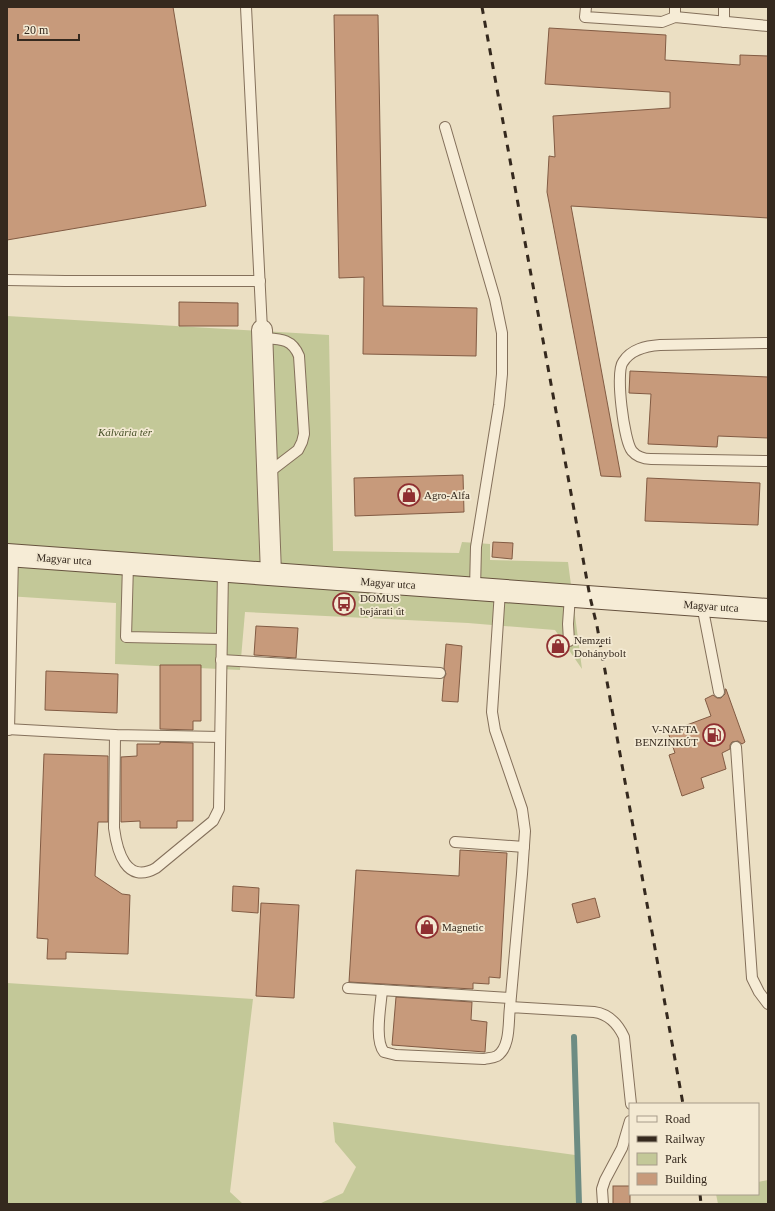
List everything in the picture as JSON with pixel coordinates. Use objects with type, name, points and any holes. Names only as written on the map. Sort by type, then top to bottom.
[{"type":"main road","name":"Magyar utca","points":[[10,556],[768,610]]},
{"type":"street","points":[[262,334],[271,574]]},
{"type":"lane","points":[[246,7],[262,334],[281,339],[297,350],[299,356],[304,434],[298,450],[268,473]]},
{"type":"lane","points":[[586,7],[585,17],[662,22],[675,12],[724,22],[768,26]]},
{"type":"lane","points":[[724,7],[724,22]]},
{"type":"lane","points":[[445,127],[495,299],[502,333],[502,374],[499,405],[476,547],[474,589]]},
{"type":"lane","points":[[7,280],[260,281]]},
{"type":"lane","points":[[768,343],[646,346],[634,350],[626,357],[621,363],[619,378],[628,445],[639,457],[652,460],[768,461]]},
{"type":"lane","points":[[10,556],[8,729],[115,735],[220,737]]},
{"type":"lane","points":[[128,564],[126,637],[221,639]]},
{"type":"lane","points":[[115,735],[114,828],[116,843],[120,856],[127,866],[134,871],[141,873],[148,872],[156,868],[212,822],[219,809],[223,570]]},
{"type":"lane","points":[[382,990],[379,1032],[381,1047],[384,1052],[396,1055],[484,1059],[499,1055],[506,1042],[525,831],[523,814],[495,730],[492,712],[500,591]]},
{"type":"lane","points":[[569,641],[568,624],[570,596]]},
{"type":"lane","points":[[702,606],[719,692]]},
{"type":"lane","points":[[221,660],[440,673]]},
{"type":"lane","points":[[736,747],[752,978],[759,992],[768,1004]]},
{"type":"lane","points":[[456,842],[524,847]]},
{"type":"lane","points":[[348,988],[382,990],[594,1012],[610,1018],[619,1027],[624,1037],[631,1103]]},
{"type":"lane","points":[[603,1204],[602,1189],[604,1180],[622,1148],[629,1124]]},
{"type":"green space","name":"Kálvária tér","points":[[7,316],[329,335],[333,551],[459,553],[462,542],[490,544],[490,560],[568,562],[582,669],[555,630],[468,623],[245,612],[240,670],[115,664],[116,603],[7,596]]},
{"type":"green space","points":[[7,983],[253,999],[230,1192],[243,1204],[7,1204]]},
{"type":"green space","points":[[333,1122],[575,1155],[577,1204],[319,1204],[343,1193],[356,1167],[335,1142]]},
{"type":"green space","points":[[768,1180],[768,1204],[718,1204],[716,1195],[759,1195],[759,1182]]},
{"type":"building","points":[[7,7],[173,7],[206,206],[7,240]]},
{"type":"building","points":[[334,15],[378,15],[383,306],[477,308],[476,356],[363,354],[364,277],[339,278]]},
{"type":"building","points":[[549,28],[666,35],[665,60],[740,65],[740,55],[768,56],[768,218],[571,206],[621,477],[601,476],[547,192],[549,156],[555,157],[553,116],[670,108],[670,92],[545,84]]},
{"type":"building","points":[[179,302],[238,303],[238,326],[179,326]]},
{"type":"building","points":[[630,371],[768,377],[768,438],[718,436],[717,447],[648,444],[651,394],[629,393]]},
{"type":"building","name":"Agro-Alfa","points":[[463,475],[464,512],[355,516],[354,478]]},
{"type":"building","points":[[647,478],[760,483],[758,525],[645,521]]},
{"type":"building","points":[[493,542],[513,543],[512,559],[492,557]]},
{"type":"building","points":[[256,626],[298,628],[296,658],[254,655]]},
{"type":"building","points":[[446,644],[462,646],[458,702],[442,701],[444,678],[446,674],[444,668]]},
{"type":"building","points":[[160,665],[201,665],[201,721],[193,721],[193,730],[160,729]]},
{"type":"building","points":[[46,671],[118,674],[117,713],[45,710]]},
{"type":"building","name":"V-NAFTA BENZINKÚT","points":[[725,689],[745,742],[742,744],[738,741],[732,742],[730,749],[722,753],[726,769],[701,778],[704,788],[682,796],[669,755],[675,753],[668,732],[711,716],[705,699],[713,695],[717,698],[721,698],[725,694]]},
{"type":"building","points":[[160,742],[193,743],[193,821],[177,821],[177,828],[140,828],[140,821],[121,822],[121,757],[137,756],[137,744],[160,744]]},
{"type":"building","points":[[44,754],[108,756],[108,822],[98,822],[95,876],[122,894],[130,895],[128,954],[66,952],[66,959],[47,959],[48,939],[37,938]]},
{"type":"building","name":"Magnetic","points":[[460,850],[507,853],[500,978],[489,977],[489,984],[473,983],[473,989],[349,982],[356,870],[459,876]]},
{"type":"building","points":[[233,886],[259,888],[258,913],[232,911]]},
{"type":"building","points":[[595,898],[600,917],[577,923],[572,904]]},
{"type":"building","points":[[261,903],[299,905],[294,998],[256,996]]},
{"type":"building","points":[[396,997],[472,1002],[471,1020],[487,1022],[485,1052],[392,1045]]},
{"type":"building","points":[[613,1186],[629,1186],[630,1204],[613,1204]]},
{"type":"waterway","points":[[574,1037],[579,1204]]},
{"type":"railway","points":[[482,7],[590,597],[597,626],[683,1103]]},
{"type":"railway","points":[[700,1195],[701,1204]]},
{"type":"place","name":"Agro-Alfa","points":[[409,495]]},
{"type":"place","name":"DOMUS bejárati út","points":[[344,604]]},
{"type":"place","name":"Nemzeti Dohánybolt","points":[[558,646]]},
{"type":"place","name":"V-NAFTA BENZINKÚT","points":[[714,735]]},
{"type":"place","name":"Magnetic","points":[[427,927]]}]
